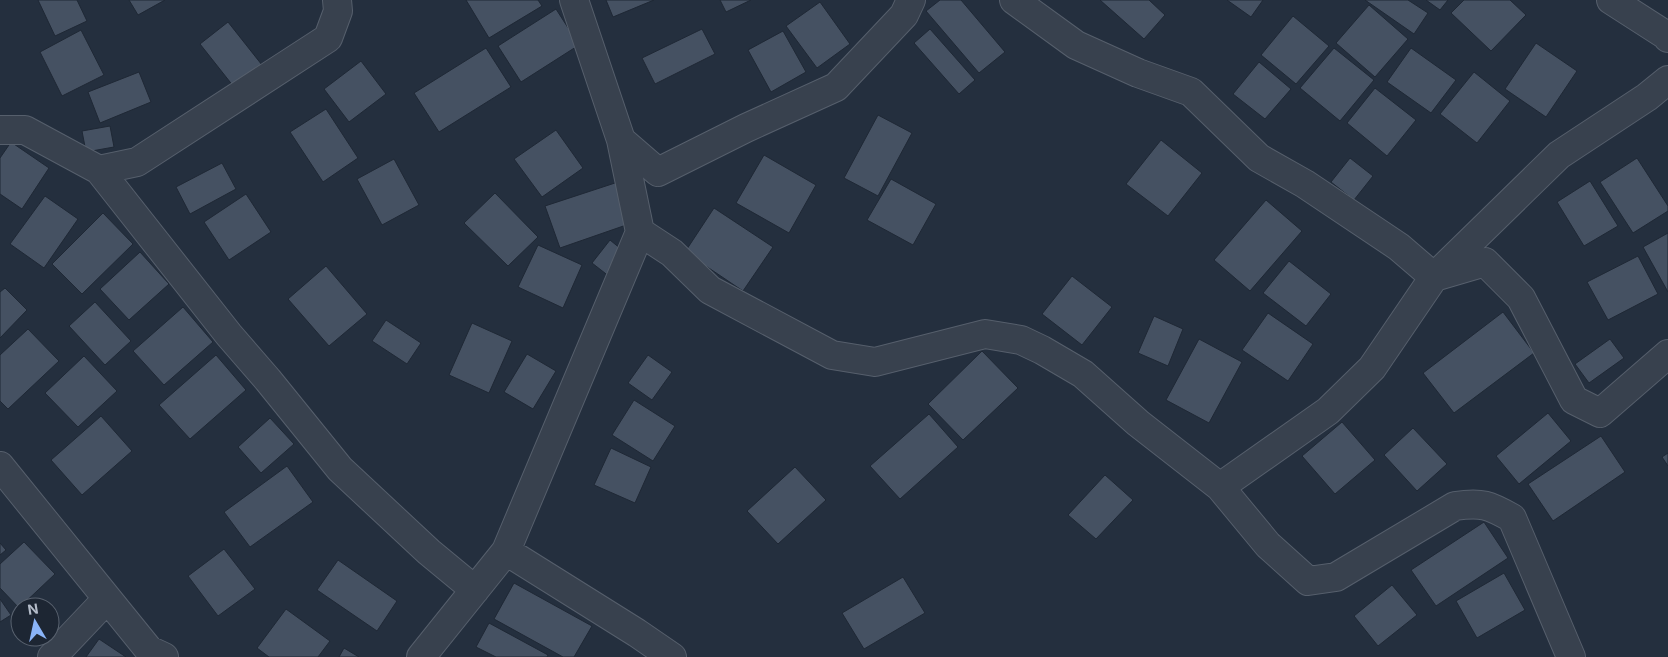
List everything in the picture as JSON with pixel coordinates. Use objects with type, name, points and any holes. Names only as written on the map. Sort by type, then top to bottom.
[{"type":"street","points":[[99,170],[136,162],[328,38],[338,11],[337,0]]},
{"type":"street","points":[[421,657],[506,551],[640,232],[621,140],[574,0]]},
{"type":"street","points":[[621,140],[658,172],[746,128],[836,87],[904,15],[911,0]]},
{"type":"street","points":[[1014,0],[1076,45],[1138,72],[1191,92],[1259,158],[1305,184],[1399,248],[1434,277]]},
{"type":"street","points":[[1611,0],[1668,38]]},
{"type":"street","points":[[1220,487],[1328,411],[1372,368],[1434,277],[1559,156],[1647,97],[1668,80]]},
{"type":"street","points":[[0,130],[25,130],[99,170],[229,334],[340,469],[429,552],[475,590]]},
{"type":"street","points":[[640,232],[672,253],[710,290],[832,355],[875,362],[985,334],[1021,340],[1042,350],[1084,374],[1138,423],[1220,487],[1268,546],[1308,581],[1336,577],[1455,506],[1470,504],[1490,506],[1512,518],[1571,657]]},
{"type":"street","points":[[1434,277],[1485,262],[1522,298],[1574,400],[1600,413],[1668,354]]},
{"type":"street","points":[[0,466],[149,650],[164,657]]},
{"type":"street","points":[[506,551],[672,657]]},
{"type":"street","points":[[52,657],[107,598]]},
{"type":"building","points":[[38,0],[77,0],[87,21],[55,36]]},
{"type":"building","points":[[129,0],[165,0],[138,15]]},
{"type":"building","points":[[466,0],[538,0],[542,6],[489,38]]},
{"type":"building","points":[[606,0],[654,0],[613,17]]},
{"type":"building","points":[[720,0],[751,0],[726,12]]},
{"type":"building","points":[[940,0],[961,0],[1005,52],[979,73],[926,11]]},
{"type":"building","points":[[1100,0],[1149,0],[1165,15],[1144,39]]},
{"type":"building","points":[[1227,0],[1263,0],[1251,17]]},
{"type":"building","points":[[1365,0],[1408,0],[1428,13],[1414,34]]},
{"type":"building","points":[[1426,0],[1448,0],[1440,10]]},
{"type":"building","points":[[1464,0],[1510,0],[1526,15],[1491,51],[1451,13]]},
{"type":"building","points":[[820,2],[850,44],[817,68],[786,26]]},
{"type":"building","points":[[1369,5],[1408,39],[1375,77],[1336,43]]},
{"type":"building","points":[[556,9],[579,45],[521,82],[498,46]]},
{"type":"building","points":[[1293,16],[1329,46],[1296,84],[1261,55]]},
{"type":"building","points":[[228,22],[262,65],[234,87],[200,44]]},
{"type":"building","points":[[702,29],[715,54],[655,84],[642,58]]},
{"type":"building","points":[[930,29],[975,80],[959,94],[914,43]]},
{"type":"building","points":[[81,30],[104,75],[62,96],[40,52]]},
{"type":"building","points":[[783,31],[806,72],[771,92],[748,50]]},
{"type":"building","points":[[1536,43],[1577,71],[1546,117],[1505,89]]},
{"type":"building","points":[[486,48],[511,87],[439,132],[414,93]]},
{"type":"building","points":[[1334,48],[1374,80],[1340,121],[1300,88]]},
{"type":"building","points":[[1411,48],[1456,80],[1431,113],[1387,82]]},
{"type":"building","points":[[361,61],[386,94],[349,122],[324,89]]},
{"type":"building","points":[[1259,62],[1291,89],[1265,119],[1233,94]]},
{"type":"building","points":[[139,72],[151,102],[100,123],[88,92]]},
{"type":"building","points":[[1474,72],[1510,101],[1477,143],[1440,114]]},
{"type":"building","points":[[1375,88],[1416,120],[1387,156],[1347,123]]},
{"type":"building","points":[[326,109],[358,158],[323,182],[290,132]]},
{"type":"building","points":[[878,115],[912,133],[878,196],[844,178]]},
{"type":"building","points":[[110,126],[114,147],[86,152],[82,131]]},
{"type":"building","points":[[556,130],[583,168],[542,197],[514,159]]},
{"type":"building","points":[[1161,140],[1202,173],[1168,216],[1126,184]]},
{"type":"building","points":[[11,142],[49,168],[22,209],[0,194],[0,158]]},
{"type":"building","points":[[764,155],[816,185],[789,233],[736,203]]},
{"type":"building","points":[[1350,158],[1373,176],[1354,200],[1331,182]]},
{"type":"building","points":[[1637,158],[1668,206],[1668,211],[1633,233],[1600,182]]},
{"type":"building","points":[[394,159],[419,205],[382,225],[357,179]]},
{"type":"building","points":[[222,163],[236,189],[190,214],[176,187]]},
{"type":"building","points":[[891,179],[936,204],[913,245],[867,220]]},
{"type":"building","points":[[1590,181],[1618,226],[1584,246],[1557,202]]},
{"type":"building","points":[[618,182],[632,223],[560,248],[545,206]]},
{"type":"building","points":[[495,193],[538,237],[508,266],[464,223]]},
{"type":"building","points":[[246,194],[271,232],[229,260],[204,222]]},
{"type":"building","points":[[45,196],[78,219],[44,268],[10,244]]},
{"type":"building","points":[[1266,200],[1302,231],[1250,291],[1214,260]]},
{"type":"building","points":[[714,208],[773,247],[743,291],[685,252]]},
{"type":"building","points":[[103,213],[133,244],[82,294],[52,264]]},
{"type":"building","points":[[1668,233],[1668,292],[1643,247]]},
{"type":"building","points":[[610,240],[627,254],[610,277],[592,263]]},
{"type":"building","points":[[538,245],[582,265],[563,308],[518,287]]},
{"type":"building","points":[[140,252],[169,284],[129,320],[100,289]]},
{"type":"building","points":[[1638,256],[1658,294],[1608,320],[1587,282]]},
{"type":"building","points":[[1289,261],[1331,294],[1306,326],[1263,293]]},
{"type":"building","points":[[326,266],[367,314],[329,346],[288,299]]},
{"type":"building","points":[[1072,276],[1112,307],[1082,345],[1042,314]]},
{"type":"building","points":[[5,288],[27,310],[0,338],[0,292]]},
{"type":"building","points":[[95,302],[131,341],[105,365],[69,326]]},
{"type":"building","points":[[183,307],[213,342],[164,385],[133,351]]},
{"type":"building","points":[[1503,312],[1534,353],[1454,413],[1423,373]]},
{"type":"building","points":[[1268,313],[1313,344],[1288,381],[1242,350]]},
{"type":"building","points":[[1154,316],[1183,329],[1168,366],[1138,353]]},
{"type":"building","points":[[386,320],[421,343],[407,364],[372,341]]},
{"type":"building","points":[[472,323],[512,341],[489,393],[449,375]]},
{"type":"building","points":[[28,329],[59,361],[8,409],[0,401],[0,355]]},
{"type":"building","points":[[1199,339],[1242,362],[1209,423],[1166,400]]},
{"type":"building","points":[[1610,339],[1624,358],[1589,383],[1575,364]]},
{"type":"building","points":[[982,351],[1018,388],[963,440],[928,404]]},
{"type":"building","points":[[527,354],[556,371],[533,409],[504,392]]},
{"type":"building","points":[[216,355],[246,390],[190,439],[159,405]]},
{"type":"building","points":[[648,355],[672,372],[652,400],[628,383]]},
{"type":"building","points":[[84,356],[117,391],[78,427],[45,393]]},
{"type":"building","points":[[634,400],[675,426],[653,461],[612,435]]},
{"type":"building","points":[[1548,413],[1571,441],[1519,484],[1496,456]]},
{"type":"building","points":[[929,414],[958,447],[900,499],[870,466]]},
{"type":"building","points":[[101,416],[132,451],[82,495],[51,460]]},
{"type":"building","points":[[270,418],[294,444],[261,473],[238,447]]},
{"type":"building","points":[[1342,422],[1375,460],[1335,494],[1302,456]]},
{"type":"building","points":[[1413,428],[1447,464],[1417,491],[1384,455]]},
{"type":"building","points":[[1601,436],[1625,472],[1553,521],[1528,484]]},
{"type":"building","points":[[611,448],[651,467],[635,503],[594,485]]},
{"type":"building","points":[[1668,453],[1668,466],[1662,457]]},
{"type":"building","points":[[287,466],[313,502],[250,547],[224,512]]},
{"type":"building","points":[[795,467],[826,500],[778,544],[747,511]]},
{"type":"building","points":[[1105,475],[1133,500],[1096,539],[1068,515]]},
{"type":"building","points":[[1484,522],[1508,558],[1436,606],[1411,570]]},
{"type":"building","points":[[24,542],[55,574],[31,597],[10,597],[10,599],[0,588],[0,564]]},
{"type":"building","points":[[0,543],[6,550],[0,555]]},
{"type":"building","points":[[224,549],[255,589],[218,616],[188,576]]},
{"type":"building","points":[[338,560],[397,601],[377,631],[317,590]]},
{"type":"building","points":[[1504,573],[1525,610],[1477,638],[1456,601]]},
{"type":"building","points":[[903,577],[925,613],[864,649],[842,613]]},
{"type":"building","points":[[514,583],[592,626],[574,657],[563,657],[494,619]]},
{"type":"building","points":[[1392,585],[1417,615],[1378,646],[1354,616]]},
{"type":"building","points":[[0,599],[10,616],[0,622]]},
{"type":"building","points":[[286,609],[330,641],[318,657],[269,657],[257,648]]},
{"type":"building","points":[[489,623],[548,655],[547,657],[496,657],[476,647]]},
{"type":"building","points":[[99,639],[126,657],[86,657]]},
{"type":"building","points":[[344,648],[359,657],[339,657]]}]
